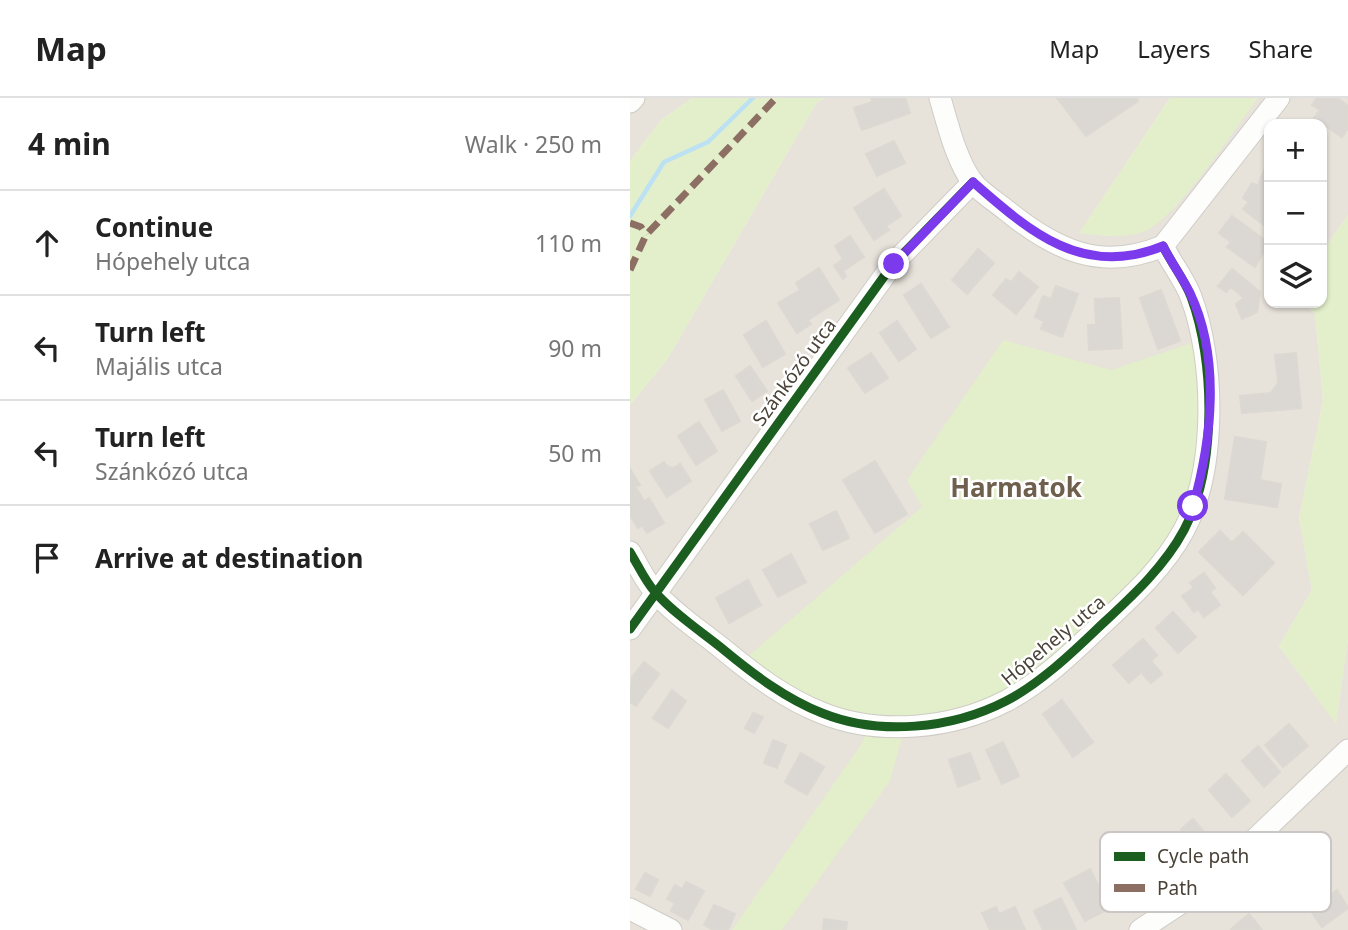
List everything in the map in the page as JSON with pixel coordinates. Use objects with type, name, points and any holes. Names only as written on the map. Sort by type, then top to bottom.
[{"type":"street","points":[[630,102],[634,98]]},
{"type":"street","points":[[940,98],[951,134],[973,182],[1024,225],[1052,243],[1087,256],[1113,259],[1140,256],[1163,246],[1279,98]]},
{"type":"street","name":"Szánkózó utca","points":[[630,629],[894,264],[973,182]]},
{"type":"street","name":"Hópehely utca","points":[[656,593],[740,663],[791,698],[822,713],[870,726],[929,725],[982,712],[1009,699],[1085,641],[1140,589],[1185,528],[1204,457],[1210,419],[1209,385],[1204,338],[1190,294],[1163,246]]},
{"type":"street","points":[[630,552],[656,593]]},
{"type":"street","points":[[1262,832],[1348,750]]},
{"type":"street","points":[[630,909],[671,930]]},
{"type":"street","points":[[1140,930],[1167,912]]},
{"type":"shaded area","points":[[630,98],[692,98],[661,120],[630,161]]},
{"type":"shaded area","points":[[826,98],[1170,98],[1079,233],[1109,236],[1176,206],[1258,98],[1348,98],[1348,215],[1327,245],[1327,119],[1264,119],[1264,308],[1309,308],[1315,314],[1323,401],[1299,518],[1312,590],[1279,646],[1336,723],[1348,639],[1348,930],[630,930],[630,405],[668,358],[817,102]]},
{"type":"green space","points":[[692,98],[826,98],[817,102],[668,358],[630,405],[630,161],[661,120]]},
{"type":"green space","points":[[1170,98],[1258,98],[1187,193],[1156,224],[1143,232],[1127,235],[1079,233]]},
{"type":"green space","points":[[1348,215],[1348,639],[1336,724],[1279,646],[1312,590],[1299,518],[1323,401],[1315,314],[1309,308],[1327,308],[1327,245]]},
{"type":"green space","points":[[1204,339],[1207,437],[1169,553],[1009,699],[906,722],[890,781],[782,930],[732,930],[860,746],[870,726],[740,663],[922,507],[907,480],[1003,340],[1111,370]]},
{"type":"building","points":[[871,98],[905,98],[910,113],[862,130],[854,108],[873,102]]},
{"type":"building","points":[[1057,98],[1137,98],[1138,101],[1086,136]]},
{"type":"building","points":[[1317,98],[1337,98],[1348,106],[1348,128],[1342,137],[1327,127],[1327,119],[1314,118],[1320,110],[1312,105]]},
{"type":"building","points":[[894,141],[905,163],[877,176],[866,154]]},
{"type":"building","points":[[1264,170],[1264,225],[1243,209],[1249,202],[1243,198],[1252,183],[1258,186]]},
{"type":"building","points":[[884,189],[901,216],[886,226],[889,230],[874,240],[854,208]]},
{"type":"building","points":[[1232,216],[1264,239],[1264,252],[1255,267],[1227,247],[1231,242],[1219,233]]},
{"type":"building","points":[[850,236],[864,257],[843,271],[846,276],[843,279],[834,266],[843,259],[835,246]]},
{"type":"building","points":[[978,249],[994,263],[967,294],[952,280]]},
{"type":"building","points":[[819,268],[839,300],[808,320],[811,324],[797,333],[778,303],[800,290],[796,283]]},
{"type":"building","points":[[1232,269],[1260,292],[1257,312],[1242,319],[1236,304],[1244,298],[1231,287],[1226,292],[1218,286]]},
{"type":"building","points":[[1019,272],[1038,287],[1016,314],[993,295],[1006,279],[1011,282]]},
{"type":"building","points":[[921,284],[949,327],[931,338],[904,295]]},
{"type":"building","points":[[1056,286],[1078,294],[1062,337],[1041,329],[1044,321],[1035,317],[1043,296],[1051,299]]},
{"type":"building","points":[[1161,290],[1180,341],[1158,349],[1140,298]]},
{"type":"building","points":[[1119,298],[1122,348],[1089,350],[1088,325],[1096,325],[1095,299]]},
{"type":"building","points":[[766,321],[785,354],[763,367],[744,335]]},
{"type":"building","points":[[897,321],[916,349],[899,361],[880,333]]},
{"type":"building","points":[[871,353],[888,378],[865,393],[848,368]]},
{"type":"building","points":[[1296,353],[1301,408],[1242,413],[1240,396],[1271,393],[1278,383],[1275,355]]},
{"type":"building","points":[[750,366],[767,391],[752,401],[736,376]]},
{"type":"building","points":[[723,390],[740,421],[722,431],[705,400]]},
{"type":"building","points":[[699,422],[717,451],[696,465],[678,436]]},
{"type":"building","points":[[1235,437],[1266,442],[1260,480],[1281,484],[1277,507],[1225,499]]},
{"type":"building","points":[[875,461],[907,514],[875,533],[843,480]]},
{"type":"building","points":[[664,462],[668,467],[674,468],[680,464],[691,481],[667,497],[650,471]]},
{"type":"building","points":[[630,469],[640,485],[635,487],[639,493],[630,498]]},
{"type":"building","points":[[640,494],[644,502],[649,498],[664,523],[647,533],[642,525],[638,528],[630,515],[630,500]]},
{"type":"building","points":[[836,511],[849,538],[823,550],[810,524]]},
{"type":"building","points":[[1220,531],[1232,543],[1243,532],[1274,563],[1243,595],[1199,552]]},
{"type":"building","points":[[791,554],[806,582],[778,597],[763,570]]},
{"type":"building","points":[[1204,573],[1215,588],[1210,592],[1220,605],[1204,617],[1198,609],[1194,612],[1182,596],[1194,588],[1190,583]]},
{"type":"building","points":[[748,580],[761,605],[729,623],[716,598]]},
{"type":"building","points":[[1173,612],[1196,637],[1178,653],[1156,628]]},
{"type":"building","points":[[1143,639],[1157,655],[1151,661],[1162,674],[1151,683],[1141,672],[1129,683],[1113,665]]},
{"type":"building","points":[[644,662],[659,674],[649,688],[633,676]]},
{"type":"building","points":[[632,678],[648,689],[636,706],[630,702]]},
{"type":"building","points":[[672,690],[686,701],[668,728],[653,718]]},
{"type":"building","points":[[1062,700],[1093,742],[1073,757],[1043,714]]},
{"type":"building","points":[[753,713],[763,717],[754,733],[745,728]]},
{"type":"building","points":[[1289,724],[1308,746],[1283,767],[1265,745]]},
{"type":"building","points":[[773,740],[786,745],[777,768],[764,763]]},
{"type":"building","points":[[1003,742],[1019,776],[1002,784],[986,750]]},
{"type":"building","points":[[1258,746],[1280,772],[1264,787],[1242,761]]},
{"type":"building","points":[[801,753],[824,767],[807,795],[785,782]]},
{"type":"building","points":[[970,753],[980,779],[958,787],[949,760]]},
{"type":"building","points":[[1226,774],[1250,801],[1232,817],[1209,790]]},
{"type":"building","points":[[1193,819],[1204,832],[1184,832],[1181,829]]},
{"type":"building","points":[[1090,869],[1100,888],[1100,912],[1102,912],[1085,921],[1064,883]]},
{"type":"building","points":[[645,873],[658,880],[650,896],[636,889]]},
{"type":"building","points":[[686,882],[704,891],[688,920],[671,911],[675,903],[667,899],[675,885],[682,889]]},
{"type":"building","points":[[1337,890],[1348,908],[1322,927],[1311,912],[1331,912],[1331,894]]},
{"type":"building","points":[[1061,898],[1076,930],[1043,930],[1034,911]]},
{"type":"building","points":[[714,905],[735,914],[728,930],[714,930],[704,925]]},
{"type":"building","points":[[996,907],[999,914],[1015,907],[1025,930],[990,930],[982,913]]},
{"type":"building","points":[[1249,914],[1262,930],[1231,929]]},
{"type":"building","points":[[824,919],[847,922],[846,930],[823,930]]},
{"type":"waterway","points":[[630,216],[664,162],[708,142],[753,98]]},
{"type":"marked path","points":[[630,270],[646,235],[776,98]]},
{"type":"marked path","points":[[630,223],[641,227],[646,235]]},
{"type":"cycle path","points":[[630,629],[893,264],[973,182]]},
{"type":"cycle path","points":[[630,552],[651,588],[679,615],[770,685],[822,713],[867,725],[915,726],[962,718],[1006,701],[1066,658],[1145,583],[1176,544],[1195,505],[1207,446],[1209,414],[1205,352],[1191,297],[1163,246]]},
{"type":"district","name":"Harmatok","points":[[1016,487]]},
{"type":"route","points":[[894,264],[973,182],[1024,225],[1052,243],[1087,256],[1113,259],[1140,256],[1163,246],[1190,294],[1204,338],[1210,419],[1193,506]]}]
